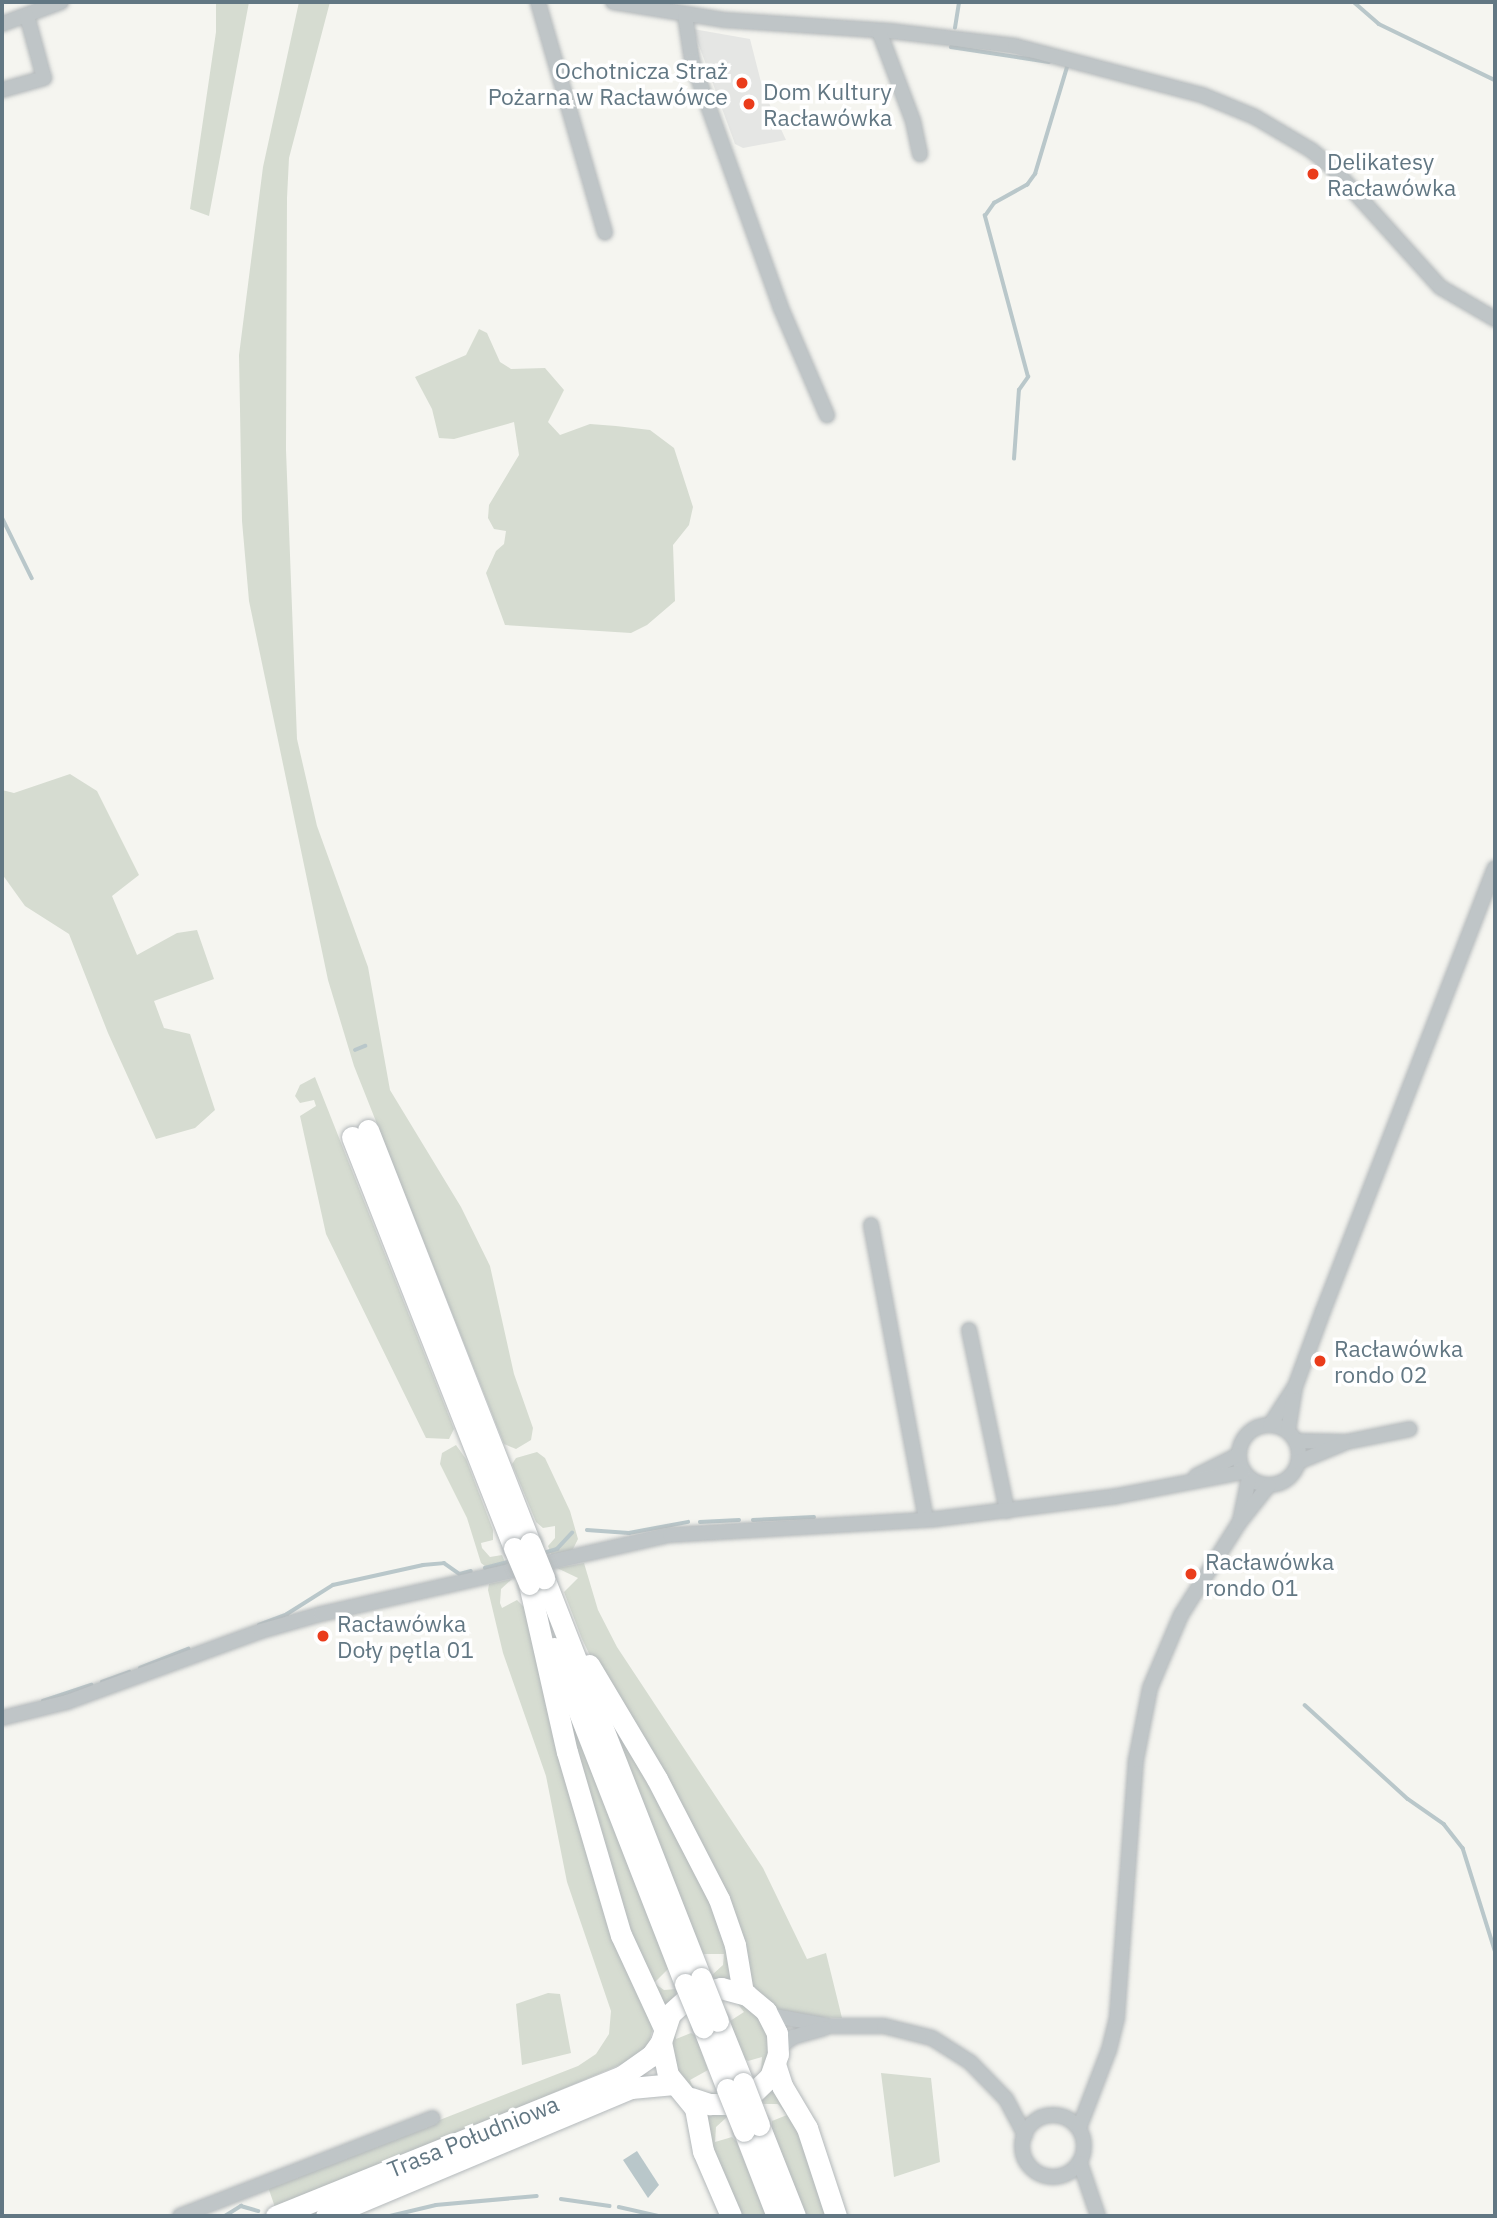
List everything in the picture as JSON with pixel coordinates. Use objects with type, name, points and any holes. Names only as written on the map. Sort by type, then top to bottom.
[{"type":"highway","points":[[360,1134],[735,2086],[751,2128],[777,2216]]},
{"type":"highway","points":[[536,1581],[657,1779],[715,1891],[729,1922],[743,1993]]},
{"type":"highway","points":[[536,1581],[570,1763],[621,1935],[662,2035],[664,2064],[674,2084],[691,2098],[717,2105],[744,2100],[761,2088],[777,2056]]},
{"type":"highway","points":[[560,1618],[693,1981]]},
{"type":"highway","points":[[662,2035],[680,2003],[699,1991],[721,1988],[743,1993],[769,2015],[782,2086],[807,2128],[836,2216]]},
{"type":"highway","name":"Trasa Południowa","points":[[276,2216],[622,2076],[644,2062],[662,2035]]},
{"type":"highway","name":"Trasa Południowa","points":[[326,2216],[631,2088],[674,2084]]},
{"type":"highway","points":[[691,2098],[705,2158],[731,2216]]},
{"type":"highway","points":[[751,2128],[795,2216]]},
{"type":"street","points":[[2,24],[61,2]]},
{"type":"street","points":[[538,2],[606,232]]},
{"type":"street","points":[[613,2],[685,15],[879,31],[1066,56],[1202,95],[1255,117],[1332,167],[1440,287],[1495,319]]},
{"type":"street","points":[[685,15],[688,48],[780,306],[827,415]]},
{"type":"street","points":[[2,90],[44,78],[27,16]]},
{"type":"street","points":[[879,31],[920,154]]},
{"type":"street","points":[[1192,1478],[1238,1455],[1252,1430],[1270,1425],[1295,1387],[1495,868]]},
{"type":"street","points":[[871,1225],[926,1519]]},
{"type":"street","points":[[969,1330],[1007,1511]]},
{"type":"street","points":[[1295,1387],[1292,1436],[1298,1462]]},
{"type":"street","points":[[1270,1425],[1292,1436],[1346,1442]]},
{"type":"street","points":[[1079,2128],[1117,2017],[1143,1712],[1167,1641],[1239,1523],[1269,1485],[1290,1477],[1298,1462],[1346,1442],[1410,1429]]},
{"type":"street","points":[[1238,1455],[1246,1475],[1239,1523]]},
{"type":"street","points":[[2,1718],[67,1702],[261,1631],[321,1614],[698,1530],[926,1519],[1007,1511],[1117,1496],[1192,1478],[1246,1475],[1269,1485]]},
{"type":"street","points":[[769,2015],[830,2026],[884,2026],[932,2038],[970,2062],[1006,2099],[1025,2135]]},
{"type":"street","points":[[777,2056],[793,2037],[830,2026]]},
{"type":"street","points":[[1065,2118],[1094,2085]]},
{"type":"street","points":[[1006,2099],[1041,2118],[1065,2118],[1079,2128],[1085,2146],[1080,2163],[1098,2216]]},
{"type":"street","points":[[180,2216],[433,2118]]},
{"type":"street","points":[[1041,2118],[1025,2135],[1022,2147],[1028,2164],[1042,2175],[1063,2176],[1088,2190]]},
{"type":"street","points":[[1063,2176],[1080,2163]]},
{"type":"shaded area","points":[[216,2],[249,2],[209,216],[190,209],[216,32]]},
{"type":"shaded area","points":[[299,2],[330,2],[289,158],[287,198],[286,450],[297,739],[317,826],[368,967],[390,1090],[461,1207],[490,1266],[514,1374],[533,1428],[531,1440],[516,1449],[504,1444],[354,1066],[328,980],[249,601],[242,521],[239,355],[263,167]]},
{"type":"shaded area","points":[[693,29],[750,39],[763,90],[786,140],[743,148],[735,144]]},
{"type":"shaded area","points":[[479,329],[487,333],[500,362],[511,369],[545,368],[564,390],[548,422],[560,435],[590,424],[616,426],[650,430],[674,448],[693,507],[689,525],[673,545],[675,601],[647,625],[631,633],[505,625],[486,573],[496,551],[504,544],[506,531],[494,529],[488,518],[489,505],[519,455],[514,422],[454,439],[439,438],[432,409],[415,377],[466,355]]},
{"type":"shaded area","points":[[70,774],[97,791],[139,875],[112,896],[137,955],[177,933],[197,930],[214,979],[154,1001],[164,1028],[190,1034],[215,1110],[195,1128],[156,1139],[108,1033],[69,934],[25,906],[2,874],[2,790],[14,793]]},
{"type":"shaded area","points":[[315,1077],[454,1429],[449,1439],[426,1438],[326,1234],[300,1116],[316,1106],[314,1100],[300,1103],[295,1096],[300,1085]]},
{"type":"shaded area","points":[[456,1445],[466,1459],[493,1530],[493,1540],[481,1543],[482,1548],[490,1557],[502,1555],[507,1567],[490,1570],[481,1563],[467,1518],[440,1464],[442,1453]]},
{"type":"shaded area","points":[[537,1452],[545,1458],[570,1511],[578,1539],[572,1551],[552,1556],[548,1546],[555,1538],[555,1526],[543,1528],[536,1522],[512,1464],[516,1458]]},
{"type":"shaded area","points":[[584,1563],[598,1610],[617,1647],[763,1868],[807,1959],[826,1953],[842,2018],[798,2017],[775,2010],[750,1984],[582,1639],[564,1592],[578,1578],[557,1568]]},
{"type":"shaded area","points":[[512,1579],[501,1589],[500,1603],[502,1608],[517,1600],[524,1607],[653,2027],[648,2047],[641,2056],[276,2210],[268,2187],[578,2066],[596,2054],[609,2034],[611,2011],[567,1882],[546,1776],[503,1653],[488,1590],[489,1584]]},
{"type":"shaded area","points":[[561,1692],[669,1968],[654,1983],[664,1990],[676,1989],[679,1995],[666,2007],[634,1953]]},
{"type":"shaded area","points":[[603,1703],[719,1914],[733,1980],[714,1981],[712,1975],[723,1965],[724,1954],[703,1954]]},
{"type":"shaded area","points":[[548,1993],[560,1994],[571,2053],[522,2065],[516,2004]]},
{"type":"shaded area","points":[[721,1997],[727,1997],[754,2010],[766,2029],[769,2055],[761,2072],[762,2057],[748,2061],[743,2058],[730,2021],[744,2012],[737,2003]]},
{"type":"shaded area","points":[[685,2011],[674,2028],[676,2039],[691,2033],[696,2036],[708,2070],[690,2080],[699,2092],[689,2086],[672,2062],[672,2030]]},
{"type":"shaded area","points":[[881,2073],[931,2078],[940,2162],[894,2177]]},
{"type":"shaded area","points":[[773,2085],[785,2100],[830,2216],[806,2216],[772,2129],[772,2121],[787,2115],[778,2104],[762,2104],[760,2098]]},
{"type":"shaded area","points":[[699,2092],[717,2093],[719,2097],[703,2094]]},
{"type":"shaded area","points":[[703,2111],[725,2113],[727,2117],[716,2127],[715,2142],[732,2137],[737,2142],[766,2216],[738,2216],[715,2164]]},
{"type":"shaded area","points":[[637,2151],[659,2185],[648,2198],[623,2160]]},
{"type":"waterway","points":[[955,28],[959,2]]},
{"type":"waterway","points":[[1354,2],[1379,24],[1495,80]]},
{"type":"waterway","points":[[951,47],[1049,62]]},
{"type":"waterway","points":[[1014,459],[1019,390],[1028,377],[985,216],[994,203],[1027,185],[1035,174],[1068,64]]},
{"type":"waterway","points":[[2,517],[32,578]]},
{"type":"waterway","points":[[355,1050],[365,1046]]},
{"type":"waterway","points":[[753,1520],[814,1517]]},
{"type":"waterway","points":[[700,1522],[739,1520]]},
{"type":"waterway","points":[[587,1530],[629,1533],[688,1522]]},
{"type":"waterway","points":[[544,1553],[557,1549],[572,1533]]},
{"type":"waterway","points":[[485,1568],[512,1561]]},
{"type":"waterway","points":[[259,1625],[287,1614],[333,1585],[423,1565],[444,1563],[460,1574],[471,1571]]},
{"type":"waterway","points":[[140,1668],[188,1649]]},
{"type":"waterway","points":[[102,1682],[129,1672]]},
{"type":"waterway","points":[[43,1701],[91,1685]]},
{"type":"waterway","points":[[1305,1705],[1408,1799],[1444,1824],[1463,1848],[1495,1950]]},
{"type":"waterway","points":[[390,2216],[436,2205],[537,2196]]},
{"type":"waterway","points":[[561,2199],[610,2206]]},
{"type":"waterway","points":[[225,2216],[241,2206],[258,2211]]},
{"type":"waterway","points":[[619,2207],[659,2216]]},
{"type":"place","name":"Ochotnicza Straż Pożarna w Racławówce","points":[[742,83]]},
{"type":"place","name":"Dom Kultury Racławówka","points":[[749,104]]},
{"type":"place","name":"Delikatesy Racławówka","points":[[1313,174]]},
{"type":"place","name":"Racławówka rondo 02","points":[[1320,1361]]},
{"type":"place","name":"Racławówka rondo 01","points":[[1191,1574]]},
{"type":"place","name":"Racławówka Doły pętla 01","points":[[323,1636]]}]
